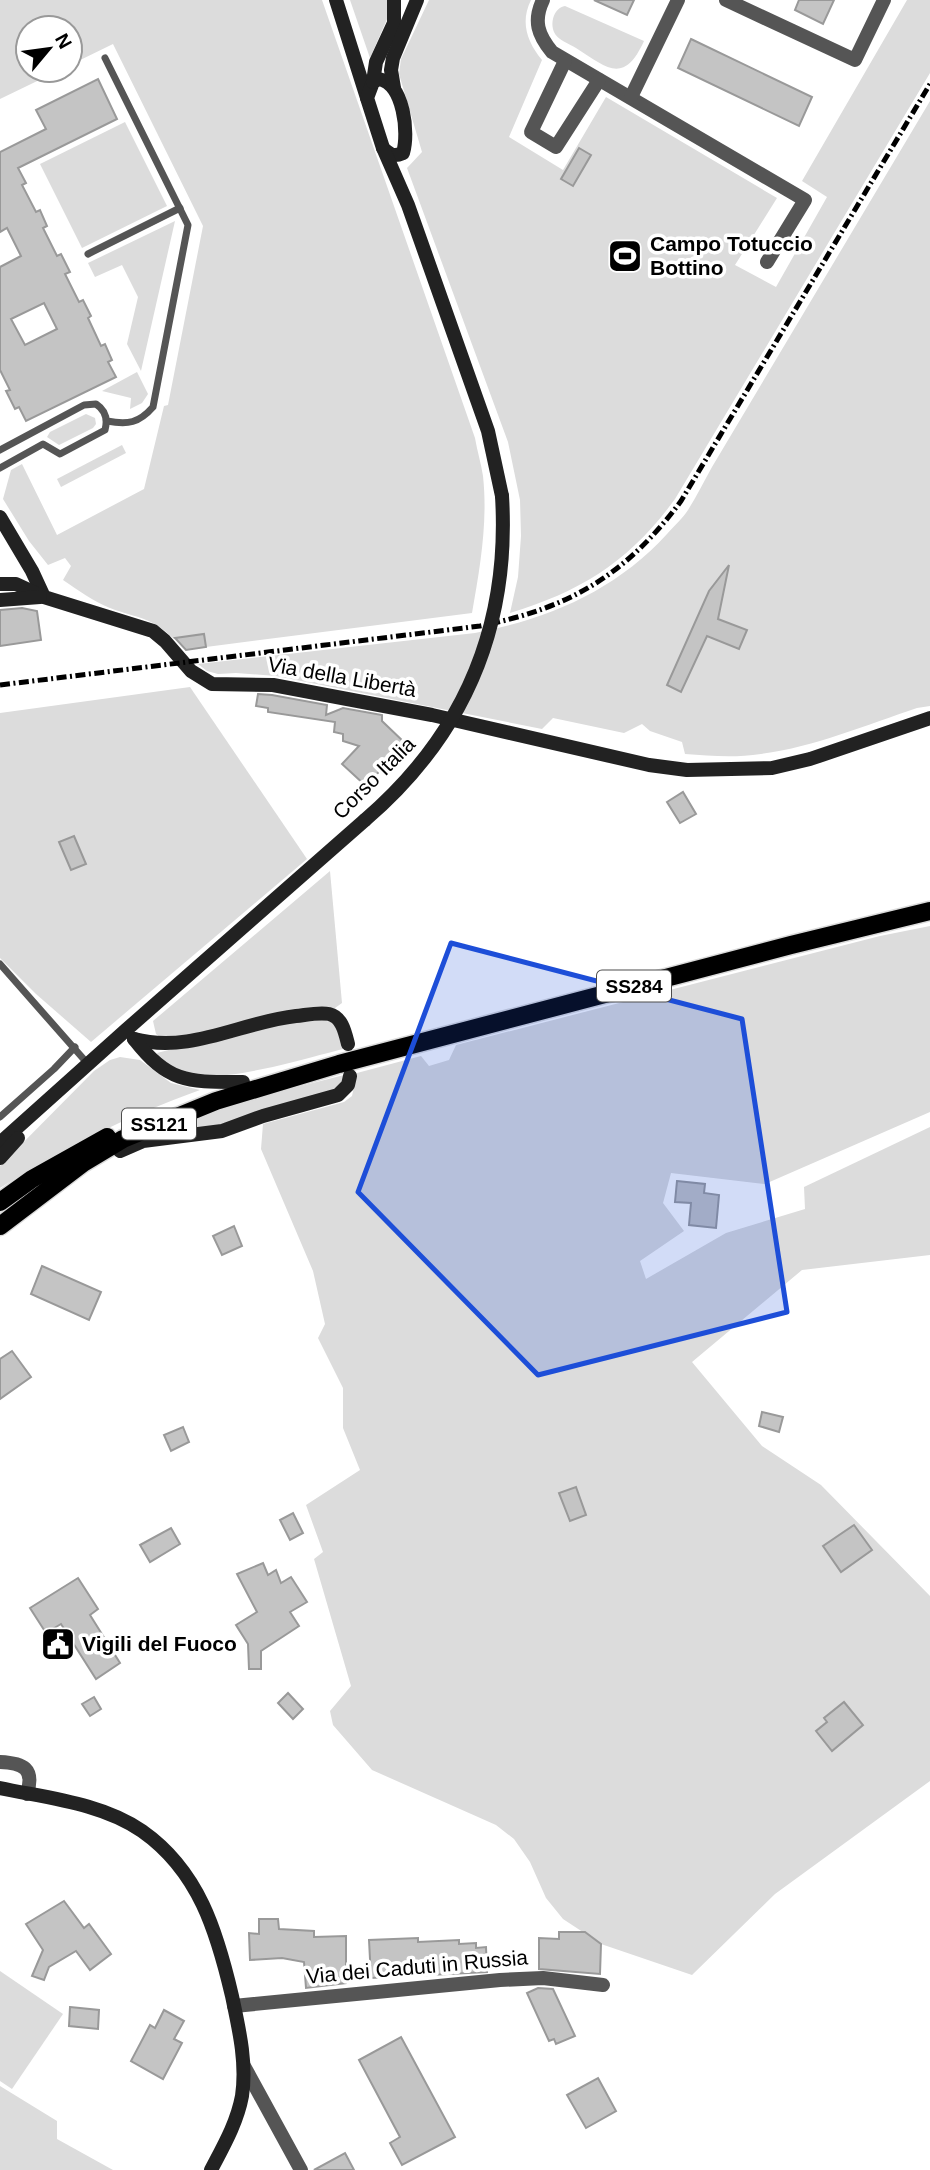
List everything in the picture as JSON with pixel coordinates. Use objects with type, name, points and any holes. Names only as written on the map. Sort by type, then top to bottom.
[{"type":"main road","points":[[336,0],[360,56],[375,78],[386,81],[394,88]]},
{"type":"main road","points":[[367,98],[394,23],[394,0]]},
{"type":"main road","points":[[408,205],[402,174],[405,126],[391,70],[393,58],[417,0]]},
{"type":"main road","points":[[344,20],[383,148],[408,205]]},
{"type":"main road","points":[[383,148],[396,156],[403,153]]},
{"type":"main road","name":"Corso Italia","points":[[3,1140],[88,1064],[130,1034],[393,795],[424,761],[456,714],[476,671],[488,636],[500,581],[502,496],[488,431],[408,205]]},
{"type":"main road","points":[[0,517],[44,597]]},
{"type":"main road","points":[[0,584],[16,584],[44,597]]},
{"type":"main road","points":[[0,600],[44,597]]},
{"type":"main road","name":"Via della Libertà","points":[[44,597],[146,627],[160,636],[199,678],[212,684],[273,685],[432,715],[649,765],[687,770],[772,768],[810,759],[930,718]]},
{"type":"main road","name":"SS284","points":[[344,1070],[764,952],[930,911]]},
{"type":"main road","points":[[130,1034],[172,1045],[204,1040],[276,1018],[330,1014],[340,1021],[348,1044]]},
{"type":"main road","points":[[130,1034],[154,1064],[172,1075],[192,1082],[243,1082]]},
{"type":"main road","points":[[0,1232],[91,1167],[128,1146],[143,1141],[222,1131],[263,1116],[338,1095],[348,1085],[344,1070]]},
{"type":"main road","name":"SS121","points":[[0,1202],[32,1179],[85,1148],[130,1125],[211,1092],[243,1082],[344,1070]]},
{"type":"main road","name":"SS121","points":[[0,1226],[83,1163],[142,1130],[216,1101],[344,1070]]},
{"type":"main road","points":[[0,1158],[73,1077]]},
{"type":"main road","points":[[0,1788],[94,1808],[119,1818],[156,1842],[186,1876],[209,1916],[220,1944],[244,2066],[237,2115],[211,2170]]},
{"type":"street","points":[[542,0],[536,21],[540,37],[552,52],[805,200],[767,262]]},
{"type":"street","points":[[631,97],[678,0]]},
{"type":"street","points":[[726,0],[855,60],[884,0]]},
{"type":"street","points":[[565,61],[531,132],[556,148],[599,80]]},
{"type":"street","points":[[0,1762],[18,1763],[26,1770],[30,1780],[27,1794]]},
{"type":"street","name":"Via dei Caduti in Russia","points":[[234,2006],[283,1999],[500,1980],[543,1978],[603,1985]]},
{"type":"street","points":[[244,2066],[301,2170]]},
{"type":"lane","points":[[106,58],[188,225],[153,407],[142,420],[123,424],[107,421]]},
{"type":"lane","points":[[88,254],[180,208]]},
{"type":"lane","points":[[0,450],[85,405],[96,404],[102,408],[107,421],[105,430],[60,454],[43,444],[0,468]]},
{"type":"lane","points":[[0,964],[88,1064]]},
{"type":"lane","points":[[0,1117],[75,1047]]},
{"type":"highlighted area","points":[[451,943],[742,1019],[787,1312],[538,1375],[358,1192]]},
{"type":"shaded area","points":[[0,0],[322,0],[475,438],[483,476],[485,510],[472,613],[206,647],[204,635],[174,639],[151,622],[92,599],[63,580],[71,566],[65,558],[48,565],[29,541],[3,499],[11,470],[22,464],[57,535],[144,489],[164,406],[168,405],[203,226],[113,44],[84,58],[84,14],[14,14],[14,84],[31,84],[0,99]]},
{"type":"shaded area","points":[[350,0],[389,0],[388,17],[370,58]]},
{"type":"shaded area","points":[[429,0],[531,0],[526,16],[527,32],[532,46],[542,60],[509,137],[563,170],[606,97],[777,198],[735,265],[776,287],[827,197],[802,181],[907,0],[930,0],[930,73],[675,499],[640,540],[603,571],[560,595],[510,613],[518,577],[521,536],[520,500],[508,442],[407,168],[422,152],[399,74],[401,59]]},
{"type":"shaded area","points":[[565,6],[644,41],[637,55],[622,68],[614,68],[597,62],[561,40],[554,32],[553,20],[558,9]]},
{"type":"shaded area","points":[[930,101],[930,706],[781,751],[742,756],[685,754],[682,742],[650,731],[642,724],[624,733],[553,718],[542,729],[276,676],[218,674],[207,671],[198,664],[475,633],[529,620],[555,610],[580,599],[626,571],[647,554],[688,510]]},
{"type":"shaded area","points":[[125,122],[167,206],[82,248],[40,164]]},
{"type":"shaded area","points":[[175,221],[141,371],[127,344],[138,297],[122,265],[95,277],[88,263]]},
{"type":"shaded area","points":[[137,372],[148,394],[142,403],[130,409],[131,398],[102,391]]},
{"type":"shaded area","points":[[86,414],[95,418],[96,424],[93,428],[59,445],[47,437],[50,432]]},
{"type":"shaded area","points":[[122,445],[126,453],[61,487],[57,479]]},
{"type":"shaded area","points":[[190,687],[307,859],[91,1042],[0,958],[0,713]]},
{"type":"shaded area","points":[[330,871],[342,1003],[335,1008],[286,1011],[189,1038],[161,1038],[156,1034],[153,1021]]},
{"type":"shaded area","points":[[930,926],[930,1112],[765,1184],[671,1173],[663,1203],[684,1231],[640,1261],[646,1279],[726,1233],[805,1209],[804,1187],[930,1127],[930,1255],[802,1270],[692,1362],[762,1446],[821,1485],[930,1596],[930,1781],[775,1894],[692,1975],[601,1944],[563,1919],[546,1898],[530,1862],[514,1839],[496,1825],[372,1770],[333,1725],[330,1711],[351,1686],[314,1559],[323,1552],[306,1505],[360,1470],[343,1428],[343,1388],[318,1338],[325,1324],[313,1271],[261,1149],[263,1124],[344,1102],[352,1096],[357,1073],[421,1056],[429,1066],[449,1060],[456,1045],[880,936]]},
{"type":"shaded area","points":[[323,1020],[334,1023],[343,1039],[343,1049],[259,1070],[192,1076],[173,1071],[157,1053],[270,1024]]},
{"type":"shaded area","points":[[120,1057],[140,1060],[171,1083],[200,1090],[97,1133],[0,1188],[0,1166],[94,1071]]},
{"type":"shaded area","points":[[344,1075],[343,1083],[338,1088],[217,1127],[161,1133],[231,1104]]},
{"type":"shaded area","points":[[0,1971],[63,2014],[12,2089],[0,2081]]},
{"type":"shaded area","points":[[0,2086],[57,2121],[57,2139],[113,2170],[0,2170]]},
{"type":"building","points":[[594,0],[634,0],[627,15]]},
{"type":"building","points":[[799,0],[834,0],[823,24],[795,10]]},
{"type":"building","points":[[691,39],[812,97],[799,126],[678,68]]},
{"type":"building","points":[[98,79],[117,119],[18,168],[26,183],[22,185],[36,212],[40,210],[47,226],[43,228],[57,256],[61,254],[70,272],[65,274],[79,302],[83,300],[91,316],[88,318],[101,346],[105,344],[112,360],[108,362],[116,377],[26,421],[19,407],[15,409],[6,391],[10,390],[0,370],[0,267],[21,256],[7,228],[0,232],[0,152],[46,129],[36,110]],"holes":[[[44,303],[57,329],[25,345],[11,319]]]},
{"type":"building","points":[[579,148],[591,155],[573,186],[561,179]]},
{"type":"building","points":[[729,565],[718,619],[747,630],[739,649],[707,636],[681,692],[667,685],[709,591]]},
{"type":"building","points":[[22,608],[37,611],[41,640],[0,646],[0,610]]},
{"type":"building","points":[[204,634],[206,647],[186,650],[175,638]]},
{"type":"building","points":[[258,694],[327,705],[326,715],[343,708],[382,715],[382,721],[405,743],[366,786],[342,764],[359,746],[343,741],[343,734],[334,732],[335,722],[268,712],[268,708],[256,706]]},
{"type":"building","points":[[683,792],[696,814],[680,823],[667,802]]},
{"type":"building","points":[[74,836],[86,864],[71,870],[59,842]]},
{"type":"building","points":[[677,1181],[705,1184],[704,1193],[719,1195],[716,1228],[689,1225],[691,1203],[675,1202]]},
{"type":"building","points":[[234,1226],[242,1246],[222,1255],[213,1236]]},
{"type":"building","points":[[42,1266],[101,1292],[89,1320],[31,1294]]},
{"type":"building","points":[[12,1351],[31,1377],[0,1399],[0,1359]]},
{"type":"building","points":[[762,1412],[783,1417],[779,1432],[759,1426]]},
{"type":"building","points":[[183,1427],[189,1442],[171,1451],[164,1435]]},
{"type":"building","points":[[576,1487],[586,1515],[570,1521],[559,1493]]},
{"type":"building","points":[[293,1513],[303,1533],[290,1540],[280,1520]]},
{"type":"building","points":[[854,1525],[872,1550],[841,1572],[823,1546]]},
{"type":"building","points":[[171,1528],[180,1544],[150,1562],[140,1545]]},
{"type":"building","points":[[263,1563],[268,1575],[276,1570],[281,1583],[291,1577],[307,1602],[290,1612],[299,1626],[261,1651],[261,1669],[249,1669],[248,1644],[236,1625],[257,1612],[237,1574]]},
{"type":"building","points":[[78,1578],[98,1609],[90,1615],[120,1663],[96,1679],[61,1624],[46,1633],[30,1608]]},
{"type":"building","points":[[288,1693],[303,1709],[293,1719],[278,1703]]},
{"type":"building","points":[[94,1697],[101,1709],[90,1716],[82,1704]]},
{"type":"building","points":[[844,1702],[863,1725],[832,1751],[816,1731],[827,1722],[824,1718]]},
{"type":"building","points":[[64,1901],[84,1928],[89,1924],[111,1954],[90,1970],[76,1951],[49,1967],[44,1980],[32,1976],[43,1950],[26,1924]]},
{"type":"building","points":[[259,1919],[278,1919],[279,1929],[314,1931],[314,1937],[346,1936],[346,1983],[306,1988],[304,1962],[282,1958],[250,1960],[249,1933],[259,1934]]},
{"type":"building","points":[[559,1932],[585,1932],[601,1944],[600,1974],[539,1969],[539,1938],[559,1939]]},
{"type":"building","points":[[418,1938],[418,1942],[459,1940],[459,1944],[476,1943],[476,1948],[486,1947],[487,1972],[371,1978],[369,1940]]},
{"type":"building","points":[[538,1988],[553,1989],[575,2036],[556,2044],[554,2039],[549,2041],[527,1993]]},
{"type":"building","points":[[70,2007],[99,2010],[98,2029],[69,2026]]},
{"type":"building","points":[[164,2010],[184,2021],[174,2039],[182,2043],[163,2079],[131,2061],[150,2025],[155,2028]]},
{"type":"building","points":[[401,2037],[455,2137],[402,2165],[390,2143],[400,2137],[359,2060]]},
{"type":"building","points":[[598,2078],[616,2111],[586,2128],[567,2095]]},
{"type":"building","points":[[345,2153],[354,2170],[314,2170]]},
{"type":"railway","points":[[0,685],[480,626],[542,609],[594,584],[639,549],[681,501],[930,84]]},
{"type":"place","name":"Campo Totuccio Bottino","points":[[625,256]]},
{"type":"place","name":"Vigili del Fuoco","points":[[58,1644]]}]
